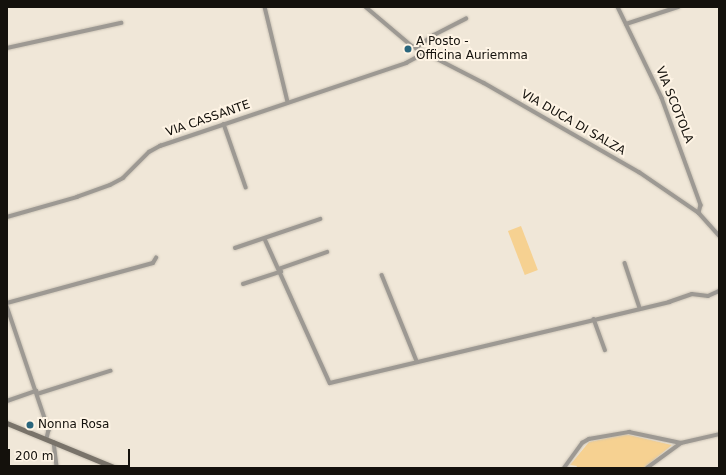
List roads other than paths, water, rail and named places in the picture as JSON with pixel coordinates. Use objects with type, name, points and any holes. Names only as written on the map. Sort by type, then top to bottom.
[{"type":"street","points":[[265,7],[288,102]]},
{"type":"street","name":"VIA DUCA DI SALZA","points":[[366,7],[408,43],[416,48],[484,83],[630,167],[699,213],[719,235]]},
{"type":"street","name":"VIA SCOTOLA","points":[[618,7],[662,98],[701,205],[699,213]]},
{"type":"street","points":[[626,24],[678,7]]},
{"type":"street","points":[[416,48],[434,35],[466,20]]},
{"type":"street","points":[[7,48],[121,22]]},
{"type":"street","name":"VIA CASSANTE","points":[[7,217],[77,197],[110,185],[123,178],[149,152],[160,146],[406,63],[425,53]]},
{"type":"street","points":[[224,124],[246,187]]},
{"type":"street","points":[[235,248],[320,219]]},
{"type":"street","points":[[265,239],[330,383],[692,294],[704,296],[719,291]]},
{"type":"street","points":[[243,284],[327,252]]},
{"type":"street","points":[[47,439],[49,430],[7,305],[153,263],[156,258]]},
{"type":"street","points":[[624,263],[640,308]]},
{"type":"street","points":[[382,275],[417,361]]},
{"type":"street","points":[[594,319],[605,350]]},
{"type":"street","points":[[7,401],[110,371]]},
{"type":"street","points":[[7,423],[107,466],[116,468]]},
{"type":"street","points":[[564,468],[582,443],[589,439],[629,432],[681,443]]},
{"type":"street","points":[[647,468],[681,443],[719,434]]},
{"type":"street","points":[[54,442],[57,468]]},
{"type":"place","name":"A Posto - Officina Auriemma","points":[[408,49]]},
{"type":"place","name":"Nonna Rosa","points":[[30,425]]}]
